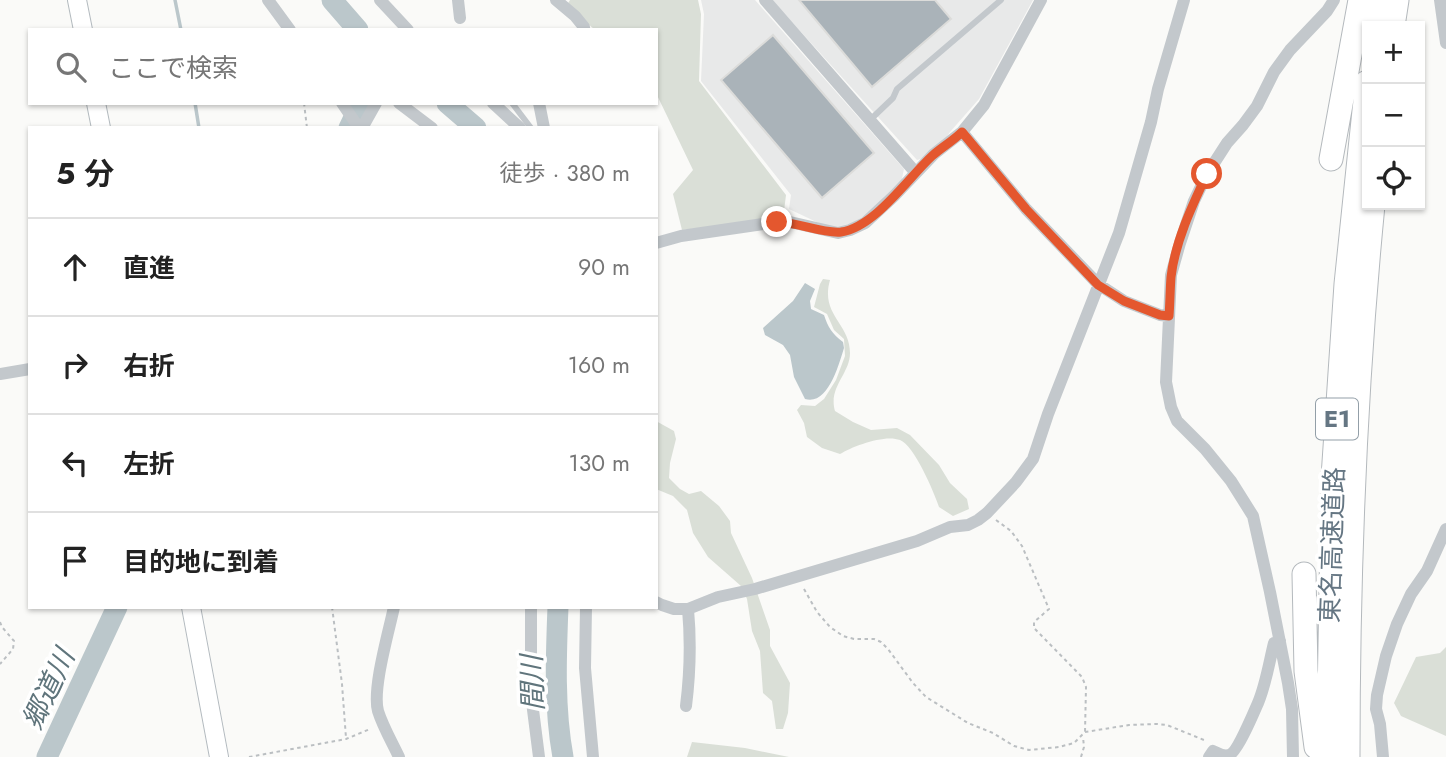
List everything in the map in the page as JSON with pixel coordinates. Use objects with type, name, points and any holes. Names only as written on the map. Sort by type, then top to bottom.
[{"type":"highway","points":[[1331,159],[1360,0]]},
{"type":"highway","points":[[1375,21],[1377,0]]},
{"type":"highway","points":[[1394,21],[1396,0]]},
{"type":"highway","name":"東名高速道路","points":[[1328,757],[1334,477],[1346,284],[1367,84]]},
{"type":"highway","name":"東名高速道路","points":[[1348,757],[1353,478],[1372,210]]},
{"type":"highway","points":[[1304,574],[1306,671],[1317,757]]},
{"type":"main road","points":[[78,0],[83,28]]},
{"type":"main road","points":[[96,105],[101,126]]},
{"type":"main road","points":[[191,609],[219,757]]},
{"type":"street","points":[[268,0],[289,28]]},
{"type":"street","points":[[380,0],[406,28]]},
{"type":"street","points":[[458,0],[460,18]]},
{"type":"street","points":[[556,0],[575,16],[584,28]]},
{"type":"street","points":[[765,0],[916,173]]},
{"type":"street","points":[[658,242],[681,236],[777,222],[790,222],[838,233],[864,223],[894,197],[934,154],[962,132],[984,105],[1041,0]]},
{"type":"street","points":[[658,603],[674,609],[688,609],[718,597],[755,589],[917,541],[950,527],[968,525],[987,513],[1016,482],[1034,459],[1048,414],[1119,233],[1184,0]]},
{"type":"street","points":[[1293,757],[1297,708],[1253,516],[1231,481],[1177,421],[1171,407],[1166,382],[1171,275],[1194,201],[1207,174],[1227,143],[1257,106],[1274,72],[1327,12],[1334,0]]},
{"type":"street","points":[[1443,5],[1446,43]]},
{"type":"street","points":[[343,105],[359,126]]},
{"type":"street","points":[[362,126],[375,105]]},
{"type":"street","points":[[402,105],[429,126]]},
{"type":"street","points":[[495,105],[518,126]]},
{"type":"street","points":[[539,105],[544,126]]},
{"type":"street","points":[[962,132],[1026,209],[1098,285],[1124,301],[1169,316]]},
{"type":"street","points":[[0,374],[28,369]]},
{"type":"street","points":[[1383,757],[1380,724],[1369,709],[1377,695],[1386,656],[1398,624],[1446,529]]},
{"type":"street","points":[[394,609],[377,699],[378,711],[399,757]]},
{"type":"street","points":[[531,609],[531,694],[539,757]]},
{"type":"street","points":[[586,609],[585,668],[593,757]]},
{"type":"street","points":[[686,706],[690,674],[688,609]]},
{"type":"street","points":[[1211,754],[1228,755],[1234,752],[1241,742],[1258,702],[1274,643],[1280,641]]},
{"type":"lane","points":[[870,120],[893,99],[897,89],[1001,0]]},
{"type":"lane","points":[[514,105],[530,126]]},
{"type":"path","points":[[304,105],[307,126]]},
{"type":"path","points":[[797,575],[808,598],[830,627],[843,636],[881,642],[926,697],[951,714],[1014,746],[1029,750],[1074,743],[1085,732],[1086,687],[1083,677],[1034,628],[1034,622],[1049,609],[1022,546],[1011,531],[987,513]]},
{"type":"path","points":[[332,609],[346,739]]},
{"type":"path","points":[[0,622],[14,641],[13,649],[0,664]]},
{"type":"path","points":[[249,757],[346,739],[384,723]]},
{"type":"path","points":[[1085,732],[1129,725],[1167,725],[1206,741],[1211,754]]},
{"type":"path","points":[[1082,757],[1083,736]]},
{"type":"shaded area","points":[[570,0],[698,0],[701,14],[699,81],[786,195],[784,211],[777,219],[682,230],[673,194],[693,170],[658,97],[658,28],[593,28],[567,5]]},
{"type":"shaded area","points":[[701,0],[755,0],[904,169],[901,183],[859,223],[840,228],[825,226],[789,209],[791,195],[701,81],[704,14]]},
{"type":"shaded area","points":[[772,0],[1033,0],[979,99],[942,144],[925,158],[917,160]]},
{"type":"shaded area","points":[[823,279],[830,280],[829,302],[849,343],[850,353],[847,368],[834,395],[835,411],[871,430],[897,428],[910,435],[967,499],[969,509],[953,516],[939,507],[917,459],[900,440],[878,440],[861,444],[840,454],[822,448],[807,437],[797,410],[801,405],[815,406],[824,399],[836,380],[845,356],[844,339],[834,330],[827,314],[814,307]]},
{"type":"shaded area","points":[[805,283],[815,289],[810,301],[811,309],[824,315],[831,330],[843,342],[844,348],[831,382],[820,396],[813,399],[805,399],[794,377],[790,355],[783,345],[765,335],[763,328],[793,301]]},
{"type":"shaded area","points":[[658,422],[674,431],[676,439],[669,478],[689,494],[701,491],[719,506],[730,521],[731,533],[752,578],[770,630],[770,646],[790,683],[788,713],[783,729],[776,729],[772,701],[763,693],[760,651],[752,631],[747,599],[741,586],[708,557],[693,533],[687,510],[673,496],[658,490]]},
{"type":"shaded area","points":[[1446,647],[1446,736],[1401,716],[1394,703],[1416,657],[1440,653]]},
{"type":"shaded area","points":[[692,742],[745,748],[789,757],[687,757]]},
{"type":"building","points":[[799,0],[935,0],[951,19],[872,87]]},
{"type":"building","points":[[773,35],[874,153],[822,198],[721,80]]},
{"type":"waterway","points":[[175,0],[181,28]]},
{"type":"waterway","name":"間川","points":[[332,0],[356,28]]},
{"type":"waterway","points":[[195,105],[199,126]]},
{"type":"waterway","name":"郷道川","points":[[350,126],[360,105]]},
{"type":"waterway","name":"間川","points":[[449,105],[474,126]]},
{"type":"waterway","name":"郷道川","points":[[47,757],[116,609]]},
{"type":"waterway","name":"間川","points":[[558,609],[557,701],[563,757]]},
{"type":"route","points":[[777,222],[790,222],[838,233],[850,230],[864,223],[894,197],[934,154],[962,132],[1026,209],[1098,285],[1124,301],[1169,316],[1171,275],[1194,201],[1207,174]]}]
